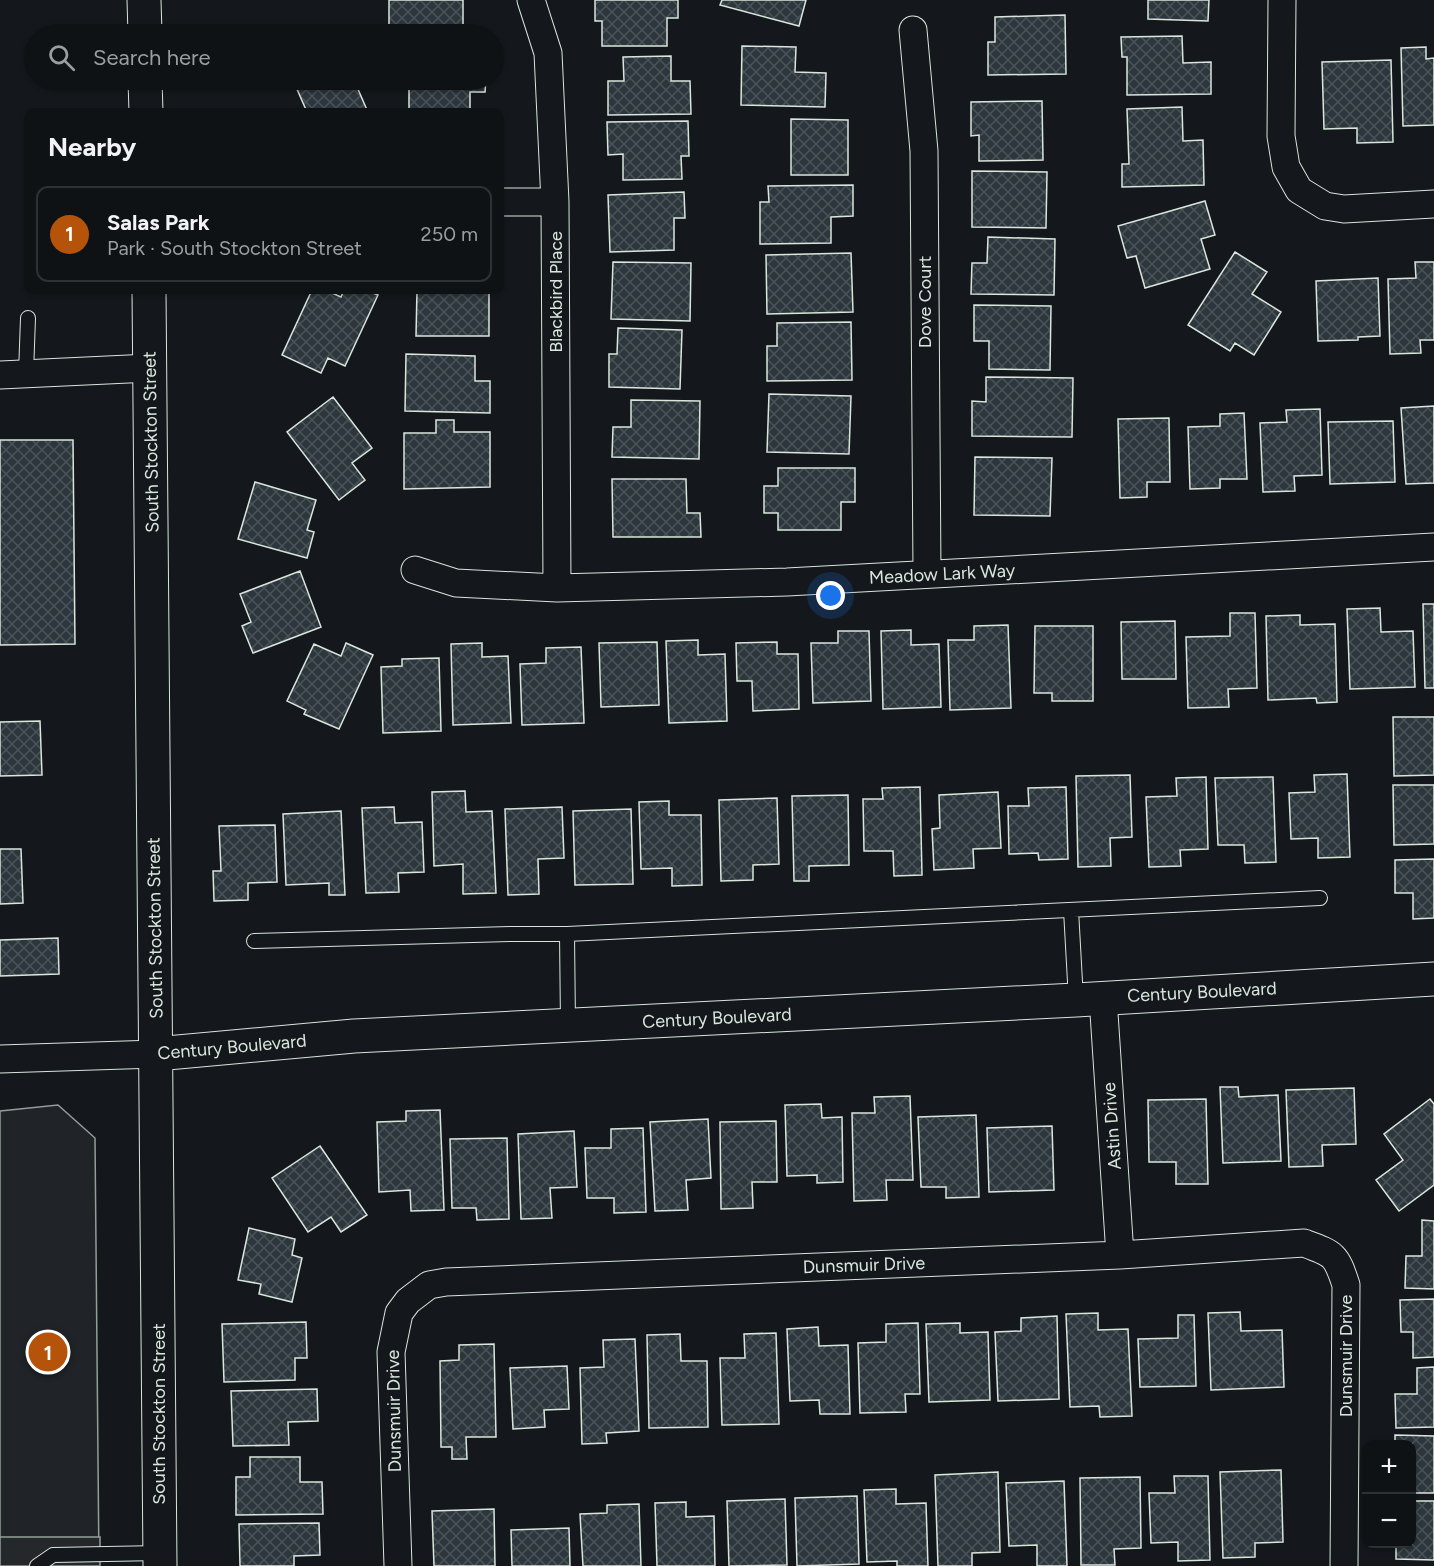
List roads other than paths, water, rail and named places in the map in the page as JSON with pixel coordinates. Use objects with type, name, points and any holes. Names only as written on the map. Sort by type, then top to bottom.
[{"type":"street","points":[[144,0],[145,24]]},
{"type":"street","name":"Blackbird Place","points":[[531,0],[548,53],[555,202],[557,588]]},
{"type":"street","points":[[1282,0],[1282,147],[1286,167],[1299,190],[1325,206],[1344,209],[1434,204]]},
{"type":"street","name":"Dove Court","points":[[913,30],[924,151],[927,574]]},
{"type":"street","points":[[145,90],[146,108]]},
{"type":"street","points":[[504,202],[555,202]]},
{"type":"street","name":"South Stockton Street","points":[[149,294],[160,1560]]},
{"type":"street","points":[[13,374],[150,368]]},
{"type":"street","name":"Meadow Lark Way","points":[[415,570],[456,583],[557,588],[787,582],[1434,547]]},
{"type":"street","name":"Century Boulevard","points":[[0,1059],[156,1054],[354,1036],[1434,979]]},
{"type":"street","name":"Astin Drive","points":[[1089,999],[1120,1255]]},
{"type":"street","name":"Dunsmuir Drive","points":[[398,1566],[391,1352],[399,1313],[408,1301],[429,1285],[469,1281],[1120,1255],[1304,1243],[1329,1252],[1339,1263],[1346,1285],[1344,1566]]},
{"type":"lane","points":[[13,374],[28,318]]},
{"type":"lane","points":[[254,941],[567,934],[1320,898]]},
{"type":"lane","points":[[1071,910],[1089,999]]},
{"type":"lane","points":[[567,934],[568,1025]]},
{"type":"lane","points":[[37,1566],[52,1555],[160,1560]]},
{"type":"place","name":"Salas Park","points":[[48,1352]]}]
